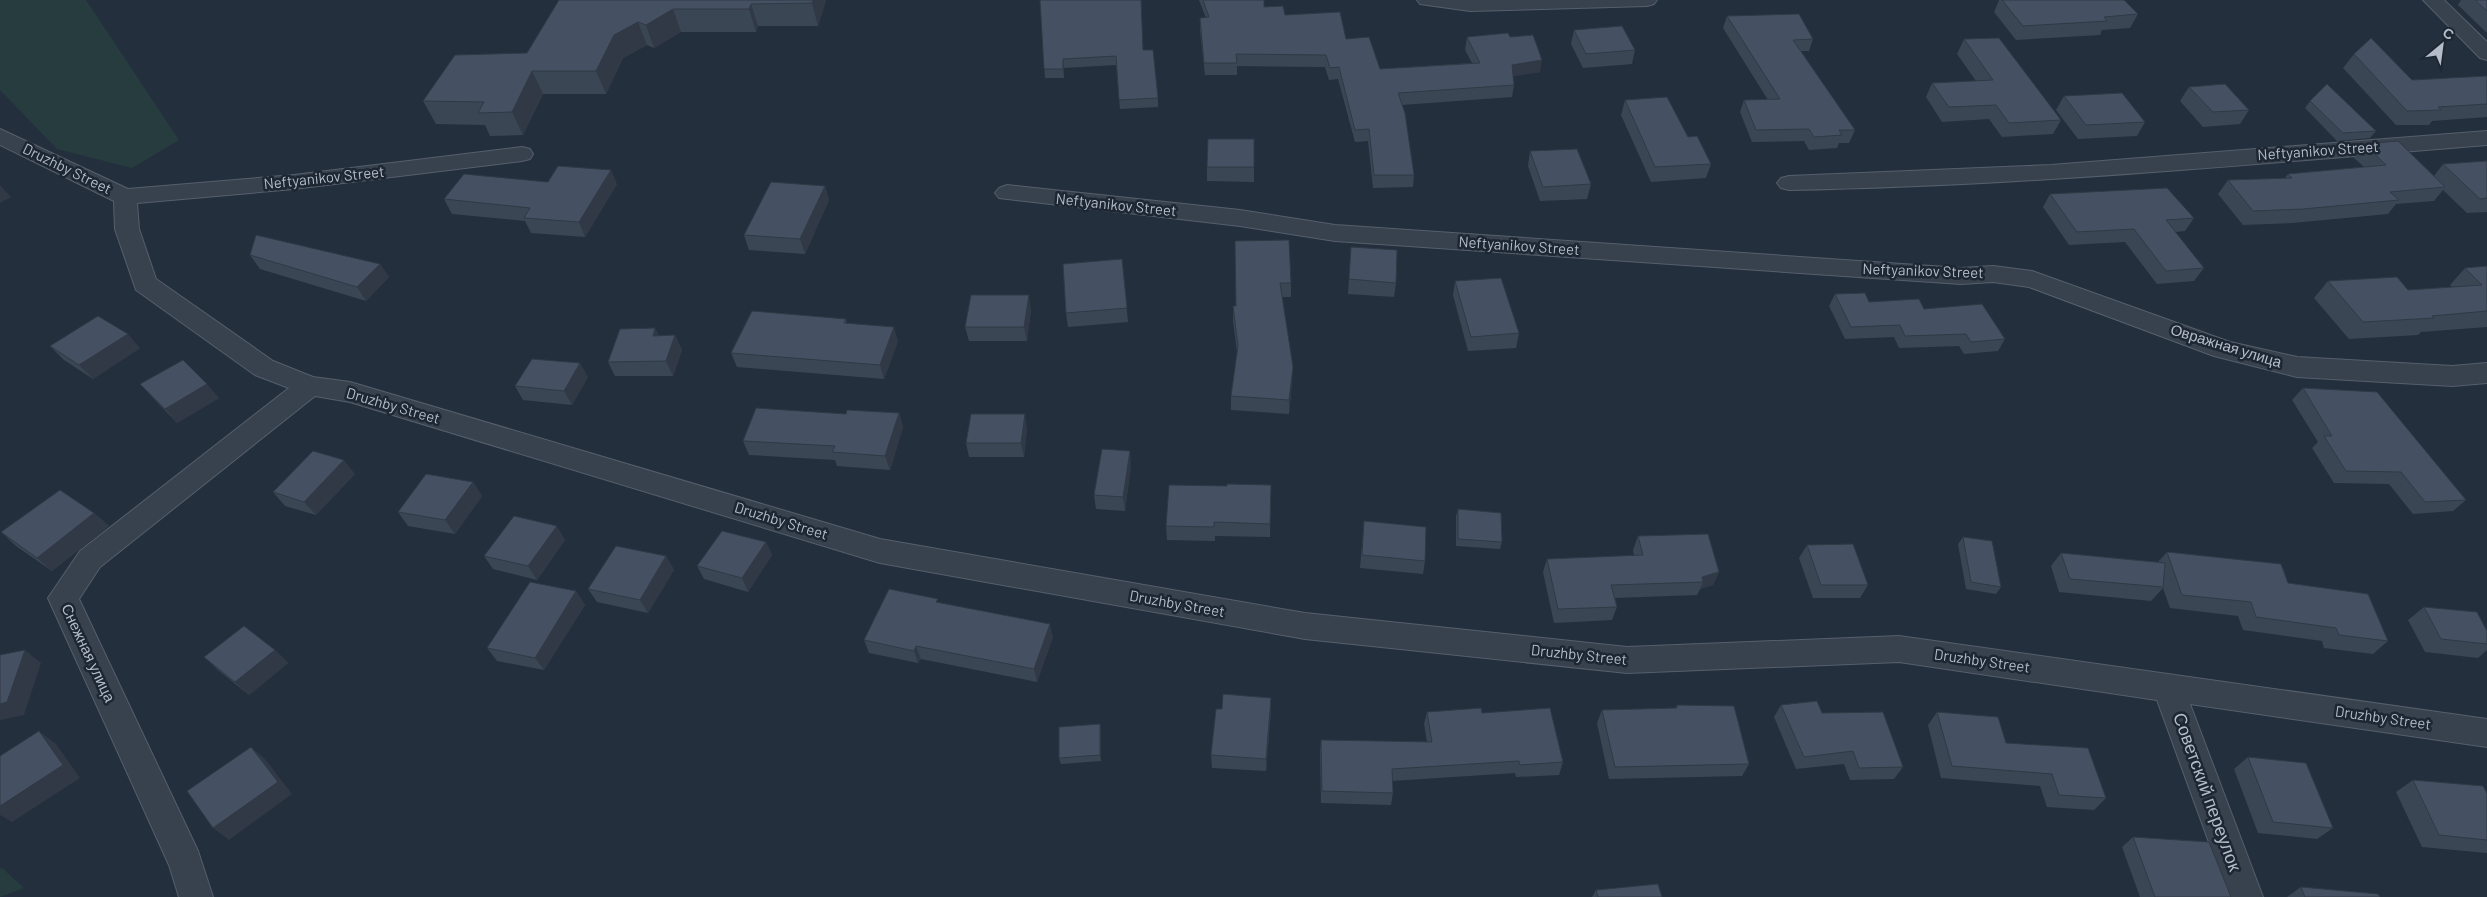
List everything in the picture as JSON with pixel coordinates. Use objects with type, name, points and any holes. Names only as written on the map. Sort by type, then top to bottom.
[{"type":"street","points":[[1426,0],[1470,5],[1648,0]]},
{"type":"street","points":[[2433,0],[2487,54]]},
{"type":"street","name":"Druzhby Street","points":[[0,136],[125,197],[128,229],[145,284],[264,368],[310,386],[359,395],[880,551],[1305,626],[1627,660],[1899,649],[2487,733]]},
{"type":"street","name":"Neftyanikov Street","points":[[1789,182],[1879,182],[1988,177],[2487,138]]},
{"type":"street","name":"Neftyanikov Street","points":[[125,197],[294,182],[522,154]]},
{"type":"street","name":"Neftyanikov Street","points":[[1007,193],[1240,218],[1335,233],[1961,276],[1993,274],[2032,279]]},
{"type":"street","name":"Овражная улица","points":[[2032,279],[2223,348],[2262,360],[2297,367],[2452,376],[2487,373]]},
{"type":"street","name":"Снежная улица","points":[[196,897],[186,863],[63,598],[90,559],[310,386]]},
{"type":"street","name":"Советский переулок","points":[[2168,687],[2246,897]]},
{"type":"green space","points":[[0,0],[86,0],[179,140],[132,168],[57,149],[0,90]]},
{"type":"green space","points":[[2,868],[24,888],[0,897],[0,869]]},
{"type":"building","points":[[559,0],[813,0],[812,3],[751,4],[749,9],[673,9],[646,25],[638,22],[614,35],[596,71],[532,71],[512,112],[478,113],[484,102],[423,101],[455,55],[527,53]]},
{"type":"building","points":[[1040,0],[1141,0],[1143,50],[1153,50],[1158,98],[1119,100],[1116,56],[1063,59],[1063,69],[1044,69]]},
{"type":"building","points":[[1203,0],[1264,0],[1264,7],[1283,6],[1285,15],[1340,12],[1346,39],[1369,37],[1380,69],[1480,63],[1467,37],[1508,33],[1510,37],[1533,35],[1542,60],[1512,65],[1514,85],[1398,93],[1405,113],[1414,175],[1374,175],[1369,129],[1355,130],[1339,67],[1330,68],[1326,55],[1236,54],[1237,63],[1204,63],[1200,18],[1209,17]]},
{"type":"building","points":[[2002,0],[2124,0],[2138,14],[2104,17],[2107,21],[2023,26]]},
{"type":"building","points":[[2475,0],[2487,0],[2487,11]]},
{"type":"building","points":[[1799,14],[1813,39],[1793,40],[1855,130],[1839,130],[1842,135],[1814,137],[1809,129],[1756,130],[1744,100],[1780,99],[1727,16]]},
{"type":"building","points":[[1622,26],[1635,50],[1586,54],[1574,30]]},
{"type":"building","points":[[1999,38],[2061,120],[2009,123],[1996,105],[1949,107],[1932,83],[1993,80],[1964,39]]},
{"type":"building","points":[[2371,38],[2412,80],[2487,76],[2487,104],[2438,107],[2441,110],[2407,111],[2354,54]]},
{"type":"building","points":[[2225,84],[2249,110],[2213,112],[2189,87]]},
{"type":"building","points":[[2327,84],[2376,131],[2343,133],[2310,101]]},
{"type":"building","points":[[2122,93],[2145,122],[2086,125],[2064,96]]},
{"type":"building","points":[[1667,97],[1688,137],[1697,136],[1711,164],[1655,167],[1625,100]]},
{"type":"building","points":[[1208,139],[1254,139],[1254,167],[1207,167]]},
{"type":"building","points":[[2398,141],[2445,187],[2390,192],[2399,200],[2303,209],[2253,211],[2228,180],[2292,178],[2288,174],[2386,165],[2365,144]]},
{"type":"building","points":[[1577,149],[1591,184],[1543,187],[1530,151]]},
{"type":"building","points":[[2487,161],[2487,198],[2480,199],[2443,164]]},
{"type":"building","points":[[558,166],[611,170],[579,222],[524,218],[530,208],[444,199],[464,174],[548,182]]},
{"type":"building","points":[[771,182],[825,186],[800,239],[744,235]]},
{"type":"building","points":[[2167,188],[2194,218],[2166,220],[2204,268],[2166,271],[2134,229],[2077,232],[2050,194]]},
{"type":"building","points":[[256,235],[380,264],[357,287],[250,255]]},
{"type":"building","points":[[1289,240],[1291,283],[1280,283],[1293,367],[1289,400],[1231,396],[1238,346],[1233,306],[1236,306],[1235,241]]},
{"type":"building","points":[[1351,247],[1397,250],[1396,283],[1349,279]]},
{"type":"building","points":[[1122,259],[1127,308],[1066,313],[1063,264]]},
{"type":"building","points":[[2487,266],[2487,311],[2432,316],[2434,318],[2363,322],[2328,281],[2397,277],[2408,290],[2482,285],[2465,268]]},
{"type":"building","points":[[1501,278],[1519,333],[1471,337],[1455,281]]},
{"type":"building","points":[[1865,293],[1869,302],[1919,299],[1924,309],[1982,304],[2005,339],[1971,342],[1966,334],[1905,336],[1900,325],[1851,327],[1835,294]]},
{"type":"building","points":[[971,295],[1029,295],[1024,327],[965,327]]},
{"type":"building","points":[[752,311],[846,319],[844,323],[894,327],[880,365],[731,353]]},
{"type":"building","points":[[98,316],[128,334],[79,365],[50,346]]},
{"type":"building","points":[[655,328],[653,336],[675,335],[666,361],[608,362],[620,329]]},
{"type":"building","points":[[532,359],[580,363],[564,391],[515,386]]},
{"type":"building","points":[[183,360],[207,384],[165,409],[140,384]]},
{"type":"building","points":[[2303,388],[2377,392],[2466,500],[2425,502],[2401,472],[2346,471],[2324,436],[2332,436]]},
{"type":"building","points":[[756,408],[846,414],[847,410],[899,413],[885,456],[832,452],[835,446],[743,441]]},
{"type":"building","points":[[971,414],[1025,414],[1021,443],[966,443]]},
{"type":"building","points":[[1102,449],[1130,451],[1123,497],[1094,495]]},
{"type":"building","points":[[313,451],[344,460],[304,502],[273,492]]},
{"type":"building","points":[[426,474],[473,482],[445,520],[398,512]]},
{"type":"building","points":[[1227,484],[1271,485],[1270,524],[1214,522],[1214,527],[1166,526],[1169,485],[1227,486]]},
{"type":"building","points":[[60,490],[94,513],[37,558],[1,532]]},
{"type":"building","points":[[1458,509],[1501,513],[1502,542],[1458,539]]},
{"type":"building","points":[[514,516],[557,526],[528,566],[484,556]]},
{"type":"building","points":[[1364,521],[1426,527],[1425,561],[1362,555]]},
{"type":"building","points":[[722,531],[766,542],[742,578],[697,566]]},
{"type":"building","points":[[1708,534],[1719,572],[1702,577],[1703,582],[1611,585],[1617,607],[1558,609],[1547,559],[1643,555],[1638,536]]},
{"type":"building","points":[[1963,537],[1992,541],[2001,587],[1971,582]]},
{"type":"building","points":[[1853,544],[1868,585],[1821,585],[1807,545]]},
{"type":"building","points":[[616,546],[666,556],[640,600],[588,589]]},
{"type":"building","points":[[2167,552],[2281,564],[2288,583],[2368,594],[2388,641],[2339,635],[2336,628],[2256,617],[2251,602],[2182,595]]},
{"type":"building","points":[[2061,553],[2165,563],[2163,587],[2070,579]]},
{"type":"building","points":[[530,582],[576,591],[535,658],[487,648]]},
{"type":"building","points":[[889,589],[938,599],[936,602],[1050,624],[1034,669],[916,646],[914,651],[864,640]]},
{"type":"building","points":[[2424,607],[2477,612],[2487,631],[2487,644],[2441,639]]},
{"type":"building","points":[[244,626],[275,650],[235,682],[204,657]]},
{"type":"building","points":[[25,650],[7,702],[0,704],[0,655]]},
{"type":"building","points":[[1223,694],[1271,698],[1266,759],[1211,755],[1216,709],[1222,709]]},
{"type":"building","points":[[1817,701],[1822,713],[1883,712],[1903,767],[1859,768],[1853,751],[1804,757],[1781,705]]},
{"type":"building","points":[[1677,705],[1734,706],[1749,764],[1615,767],[1602,710],[1677,708]]},
{"type":"building","points":[[1481,708],[1482,713],[1550,708],[1563,762],[1520,765],[1519,761],[1392,769],[1393,793],[1322,791],[1321,740],[1432,742],[1427,712]]},
{"type":"building","points":[[1937,712],[1998,717],[2006,743],[2088,748],[2106,798],[2059,795],[2052,774],[1952,766]]},
{"type":"building","points":[[1100,724],[1100,755],[1059,758],[1059,727]]},
{"type":"building","points":[[39,731],[63,765],[0,806],[0,756]]},
{"type":"building","points":[[251,747],[278,782],[213,828],[187,791]]},
{"type":"building","points":[[2248,757],[2306,763],[2333,828],[2273,822]]},
{"type":"building","points":[[2413,780],[2483,786],[2487,793],[2487,840],[2439,835]]},
{"type":"building","points":[[2133,837],[2209,842],[2231,897],[2155,897]]},
{"type":"building","points":[[1658,884],[1662,897],[1598,897],[1596,890]]},
{"type":"building","points":[[2301,887],[2378,894],[2380,897],[2305,897]]}]
